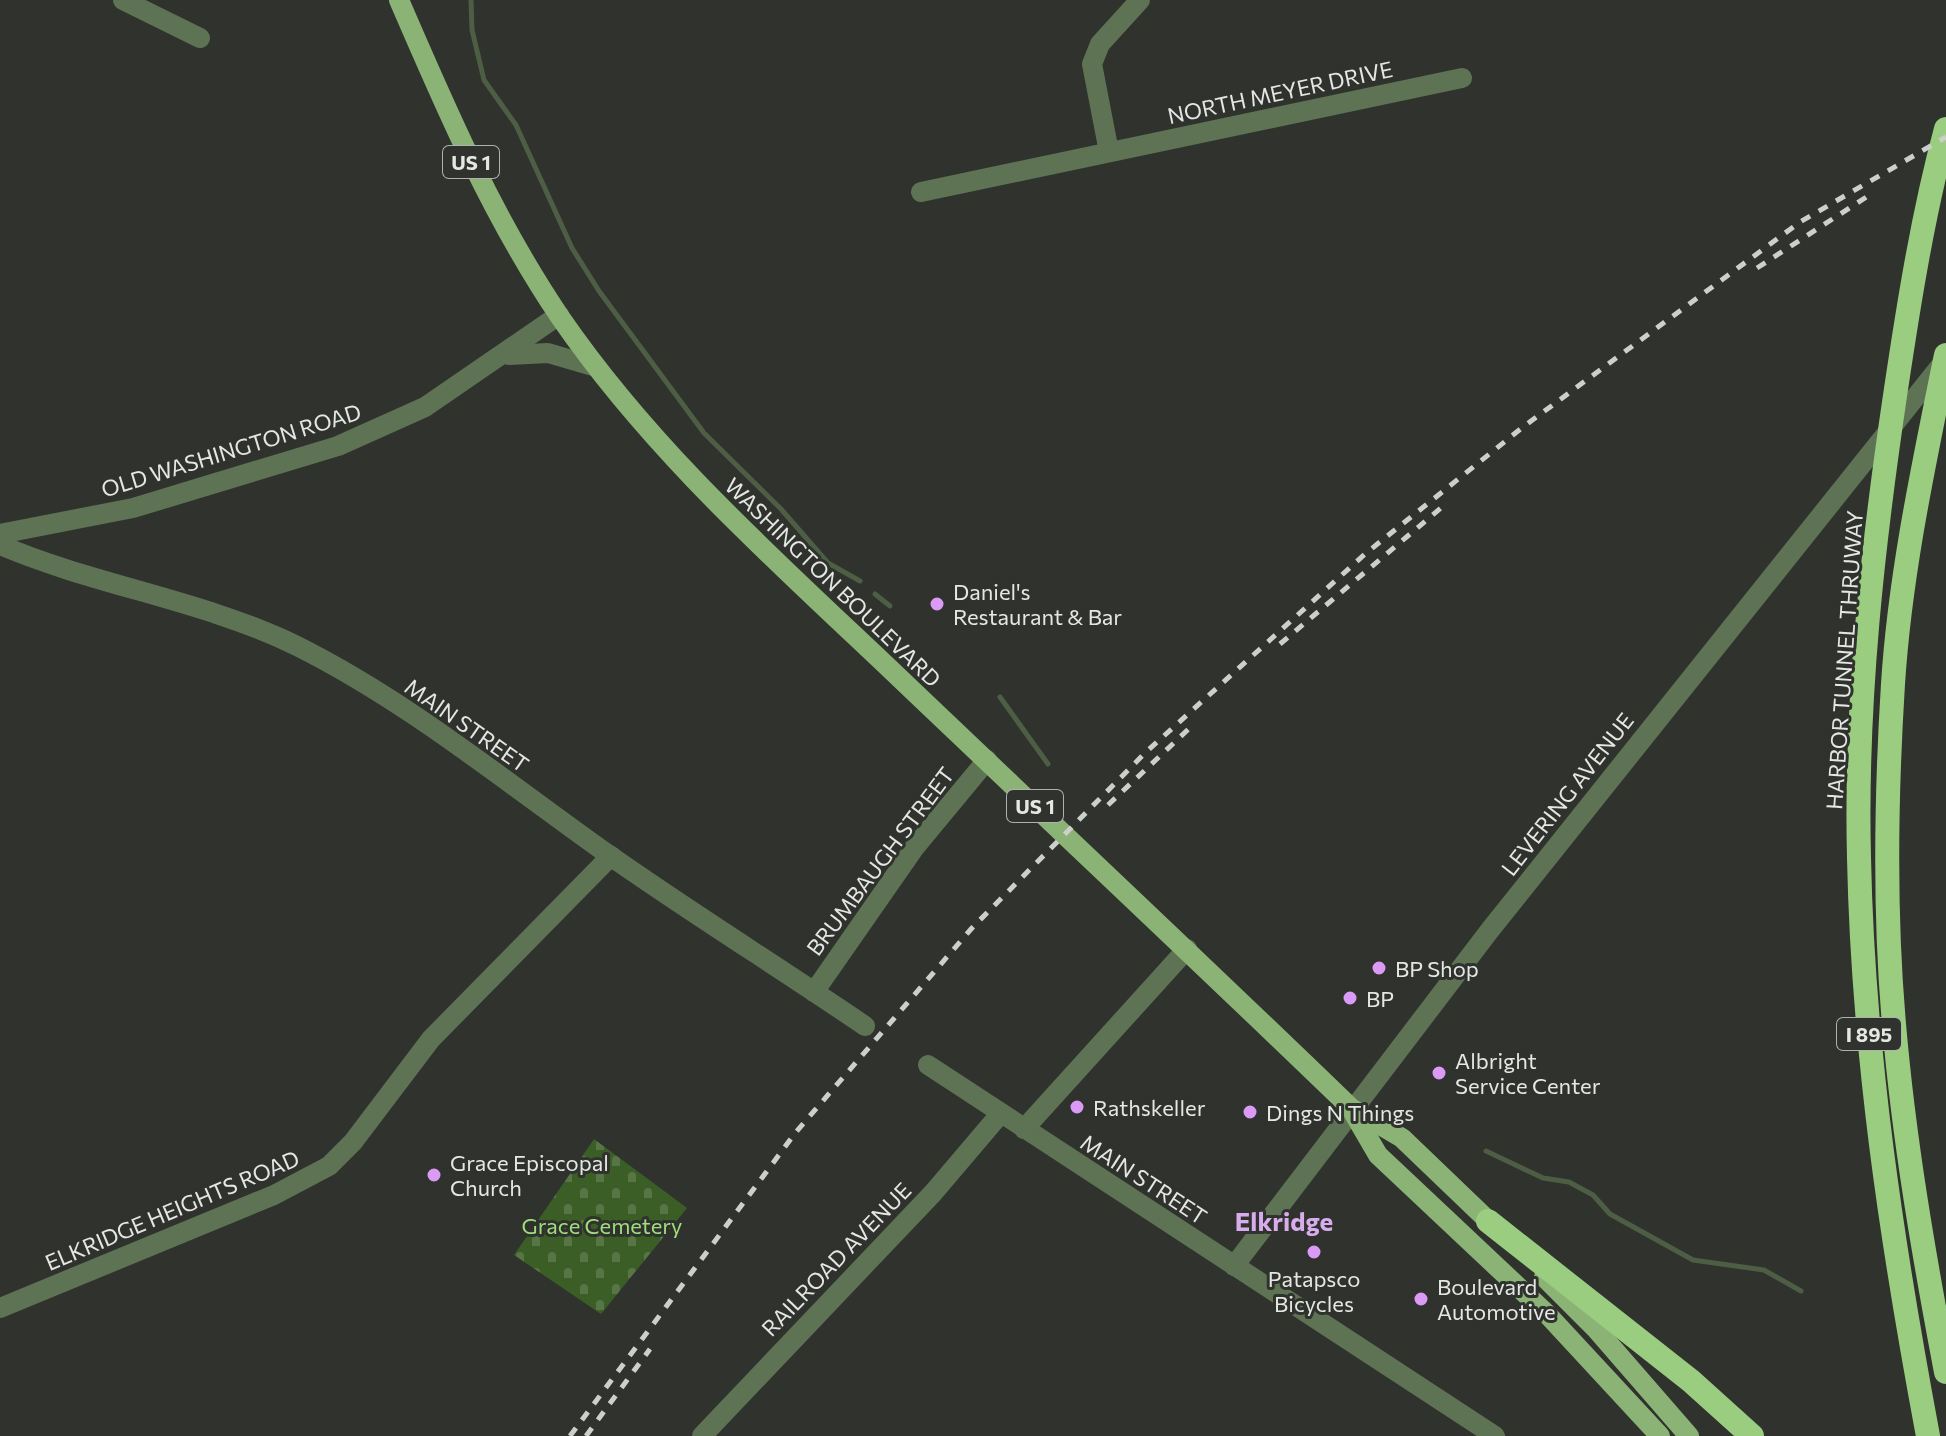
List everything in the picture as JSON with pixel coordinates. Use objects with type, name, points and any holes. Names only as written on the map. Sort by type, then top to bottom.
[{"type":"highway","name":"HARBOR TUNNEL THRUWAY","points":[[1928,1436],[1888,1214],[1866,999],[1859,857],[1859,755],[1884,468],[1932,181],[1946,129]]},
{"type":"highway","name":"I 895","points":[[1946,357],[1913,526],[1899,629],[1893,681],[1888,816],[1894,1023],[1914,1200],[1946,1372]]},
{"type":"highway","points":[[1488,1221],[1691,1381],[1752,1436]]},
{"type":"main road","name":"WASHINGTON BOULEVARD","points":[[399,0],[481,183],[559,315],[596,367],[701,490],[1351,1108],[1402,1138],[1596,1329],[1689,1436]]},
{"type":"main road","name":"WASHINGTON BOULEVARD","points":[[1351,1108],[1378,1155],[1547,1314],[1660,1436]]},
{"type":"street","points":[[123,0],[200,38]]},
{"type":"street","points":[[1109,152],[1092,64],[1100,44],[1140,0]]},
{"type":"street","name":"NORTH MEYER DRIVE","points":[[921,192],[1462,78]]},
{"type":"street","name":"OLD WASHINGTON ROAD","points":[[0,534],[133,508],[338,446],[425,407],[505,355],[559,315]]},
{"type":"street","points":[[505,355],[548,353],[596,367]]},
{"type":"street","name":"LEVERING AVENUE","points":[[1234,1266],[1351,1108],[1946,357]]},
{"type":"street","name":"MAIN STREET","points":[[0,545],[41,562],[199,608],[294,644],[413,715],[611,856],[865,1026]]},
{"type":"street","name":"BRUMBAUGH STREET","points":[[814,992],[915,847],[987,760]]},
{"type":"street","name":"ELKRIDGE HEIGHTS ROAD","points":[[0,1308],[274,1195],[329,1166],[353,1142],[431,1039],[611,856]]},
{"type":"street","points":[[1024,1129],[1187,949]]},
{"type":"street","name":"MAIN STREET","points":[[928,1065],[1495,1436]]},
{"type":"street","name":"RAILROAD AVENUE","points":[[702,1436],[924,1203],[1001,1113]]},
{"type":"green space","name":"Grace Cemetery","points":[[594,1139],[687,1208],[601,1314],[514,1255]]},
{"type":"waterway","points":[[471,0],[472,30],[484,80],[516,125],[572,248],[599,291],[704,433],[781,509],[828,563],[860,581]]},
{"type":"waterway","points":[[875,594],[890,606]]},
{"type":"waterway","points":[[1000,697],[1048,764]]},
{"type":"waterway","points":[[1486,1151],[1543,1178],[1569,1182],[1593,1195],[1610,1214],[1693,1260],[1764,1270],[1801,1291]]},
{"type":"railway","points":[[570,1436],[796,1132],[972,928],[1145,753],[1365,554],[1523,427],[1800,222],[1946,137]]},
{"type":"railway","points":[[1757,268],[1868,196]]},
{"type":"railway","points":[[1280,644],[1448,502]]},
{"type":"railway","points":[[1108,805],[1195,723]]},
{"type":"railway","points":[[586,1436],[650,1349]]},
{"type":"place","name":"Daniel's Restaurant & Bar","points":[[937,604]]},
{"type":"place","name":"BP Shop","points":[[1379,968]]},
{"type":"place","name":"BP","points":[[1350,998]]},
{"type":"place","name":"Albright Service Center","points":[[1439,1073]]},
{"type":"place","name":"Rathskeller","points":[[1077,1107]]},
{"type":"place","name":"Dings N Things","points":[[1250,1112]]},
{"type":"place","name":"Grace Episcopal Church","points":[[434,1175]]},
{"type":"place","name":"Patapsco Bicycles","points":[[1314,1252]]},
{"type":"place","name":"Boulevard Automotive","points":[[1421,1299]]},
{"type":"district","name":"Elkridge","points":[[1284,1220]]}]
